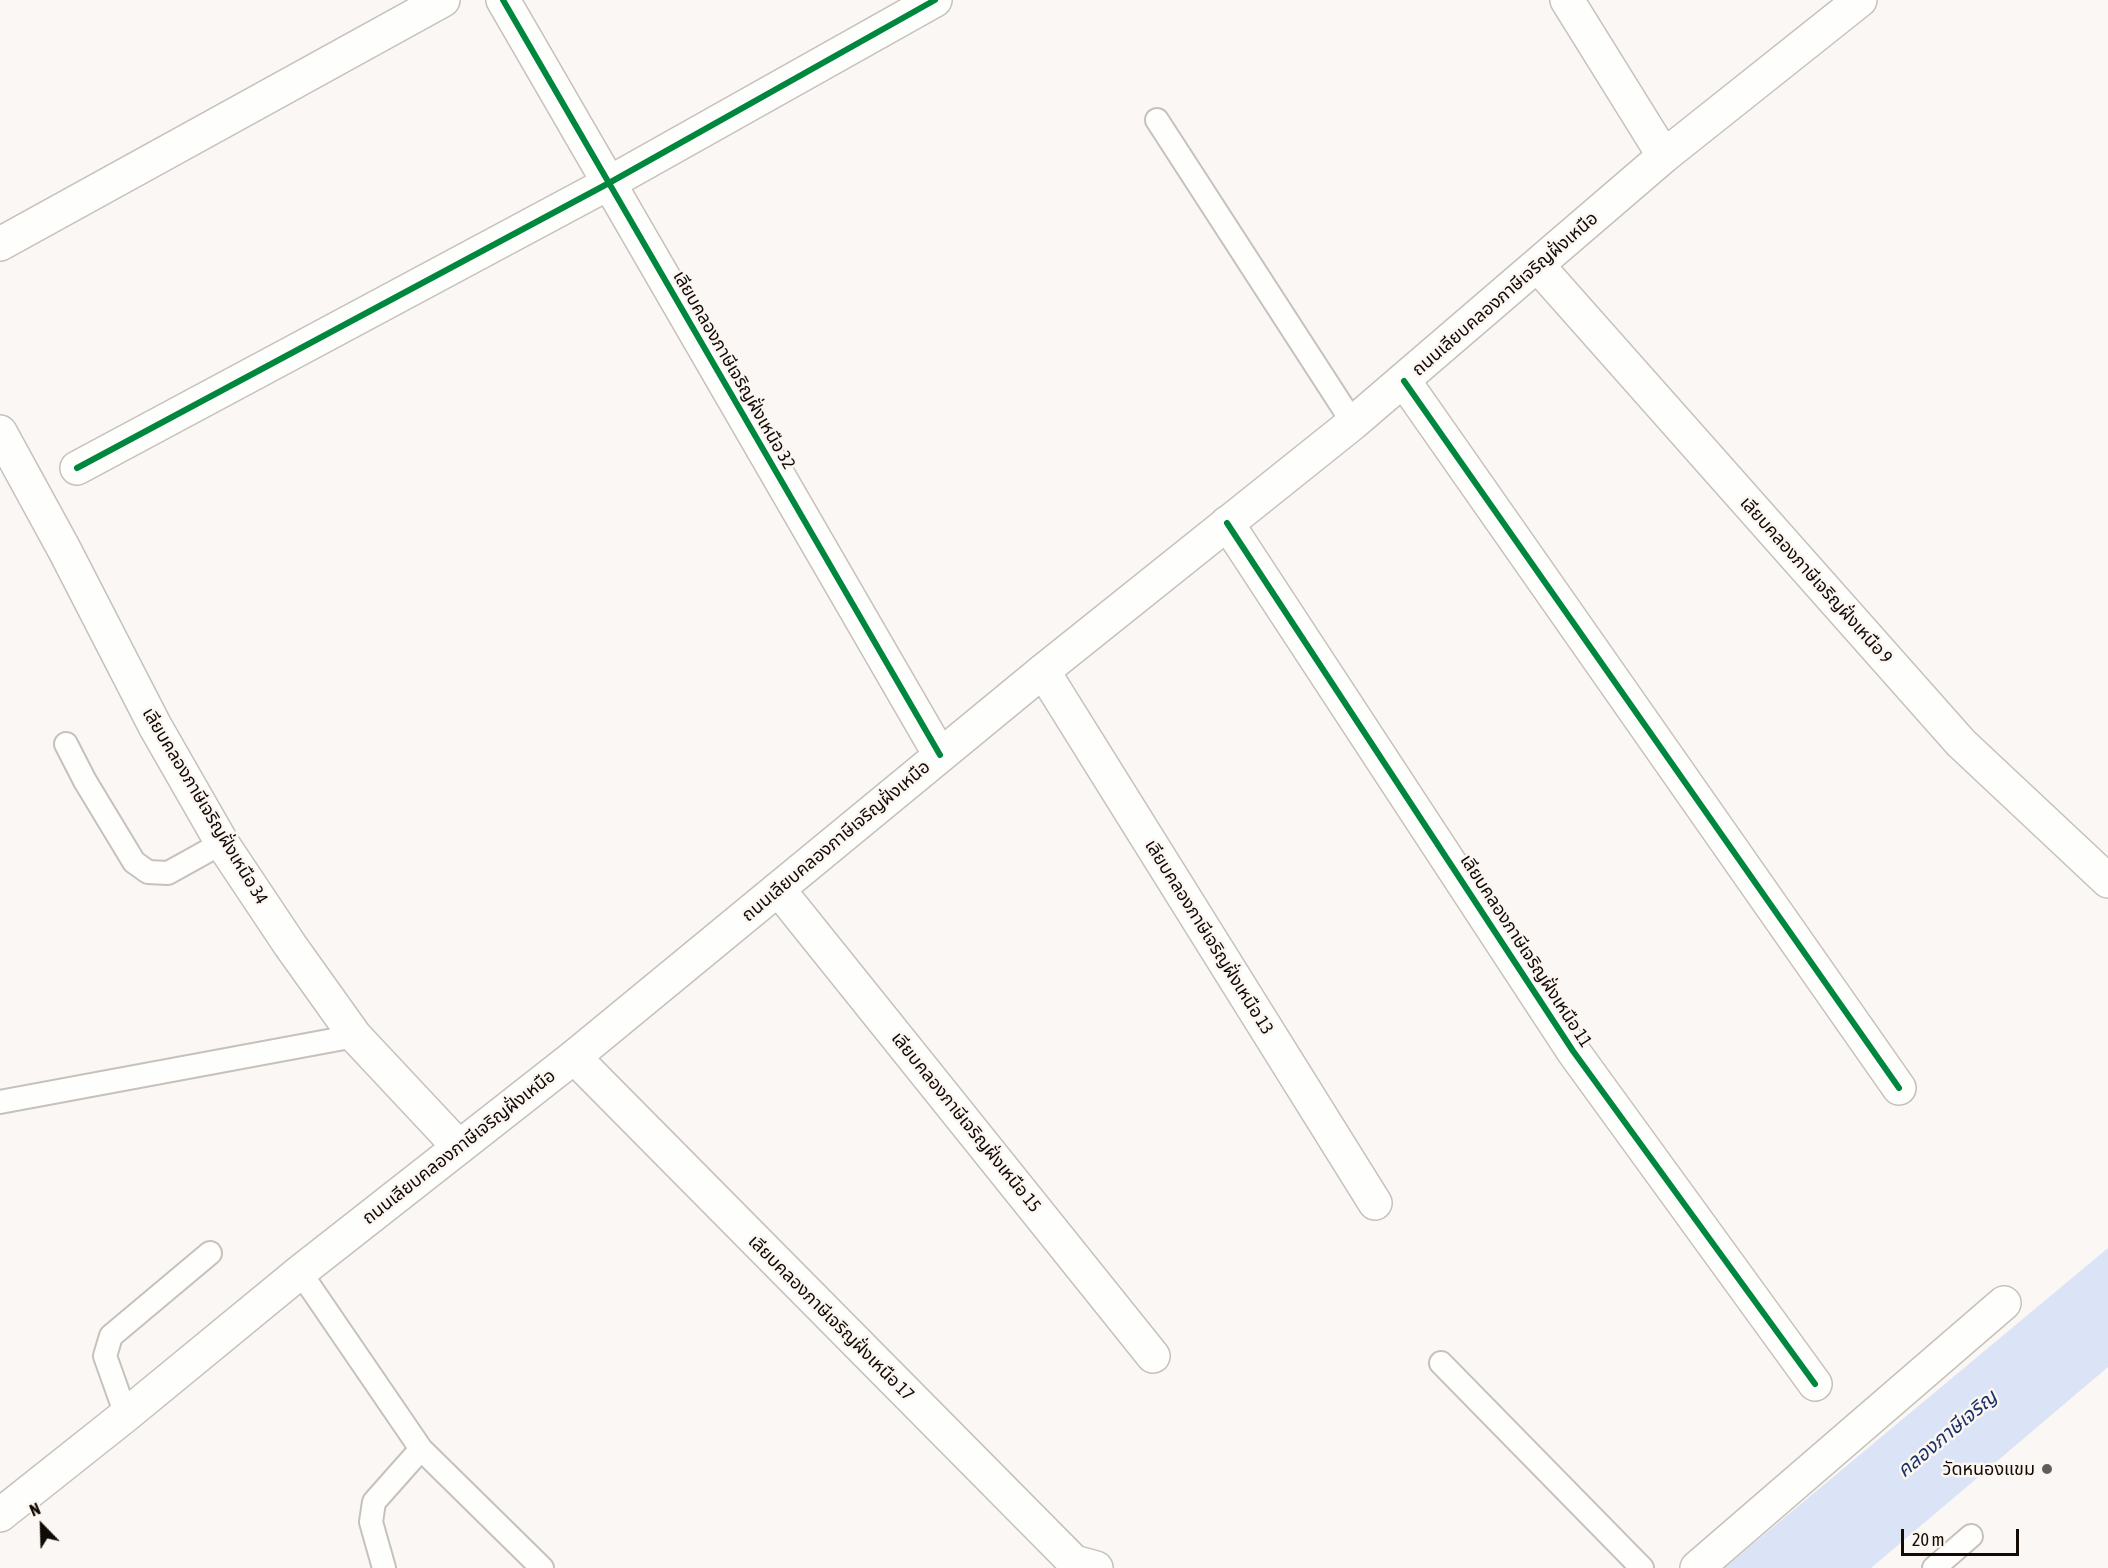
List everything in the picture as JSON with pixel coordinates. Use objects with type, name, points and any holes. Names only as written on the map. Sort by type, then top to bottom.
[{"type":"street","points":[[0,244],[443,0]]},
{"type":"street","name":"เลียบคลองภาษีเจริญฝั่งเหนือ 32","points":[[503,0],[940,755]]},
{"type":"street","points":[[77,468],[609,183],[935,0]]},
{"type":"street","points":[[1567,0],[1664,156]]},
{"type":"street","name":"ถนนเลียบคลองภาษีเจริญฝั่งเหนือ","points":[[0,1515],[300,1272],[574,1057],[1043,671],[1353,423],[1664,156],[1860,0]]},
{"type":"street","name":"เลียบคลองภาษีเจริญฝั่งเหนือ 9","points":[[1538,266],[1962,743],[2108,881]]},
{"type":"street","points":[[1404,381],[1899,1088]]},
{"type":"street","name":"เลียบคลองภาษีเจริญฝั่งเหนือ 34","points":[[0,432],[14,483],[64,549],[155,726],[222,843],[290,945],[355,1036],[459,1147]]},
{"type":"street","name":"เลียบคลองภาษีเจริญฝั่งเหนือ 11","points":[[1227,523],[1573,1052],[1815,1384]]},
{"type":"street","name":"เลียบคลองภาษีเจริญฝั่งเหนือ 13","points":[[1043,671],[1375,1203]]},
{"type":"street","name":"เลียบคลองภาษีเจริญฝั่งเหนือ 15","points":[[778,889],[1153,1356]]},
{"type":"street","name":"เลียบคลองภาษีเจริญฝั่งเหนือ 17","points":[[574,1057],[1074,1562],[1096,1568]]},
{"type":"street","points":[[1697,1568],[2004,1303]]},
{"type":"lane","points":[[1157,120],[1353,423]]},
{"type":"lane","points":[[66,744],[85,781],[134,862],[148,872],[168,873],[222,843]]},
{"type":"lane","points":[[0,1102],[355,1036]]},
{"type":"lane","points":[[126,1415],[105,1356],[111,1336],[210,1252]]},
{"type":"lane","points":[[300,1272],[420,1449],[542,1568]]},
{"type":"lane","points":[[1441,1363],[1642,1568]]},
{"type":"lane","points":[[384,1568],[371,1522],[374,1502],[420,1449]]},
{"type":"lane","points":[[1934,1568],[1971,1536]]},
{"type":"water","name":"คลองภาษีเจริญ","points":[[2108,1248],[2108,1367],[1871,1568],[1724,1568]]},
{"type":"cycle path","points":[[503,0],[940,755]]},
{"type":"cycle path","points":[[77,468],[609,183],[935,0]]},
{"type":"cycle path","points":[[1404,381],[1899,1088]]},
{"type":"cycle path","points":[[1227,523],[1573,1051],[1815,1384]]},
{"type":"place","name":"วัดหนองแขม","points":[[2047,1469]]}]
